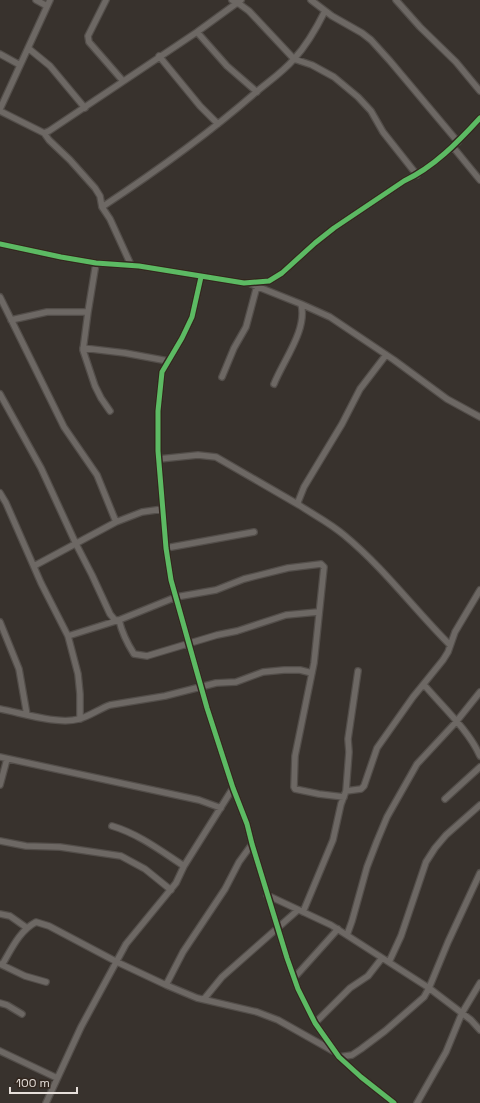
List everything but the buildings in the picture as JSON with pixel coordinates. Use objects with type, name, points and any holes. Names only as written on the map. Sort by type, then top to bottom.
[{"type":"street","points":[[36,0],[47,6]]},
{"type":"street","points":[[50,0],[0,110],[44,133],[95,188],[100,196],[102,207],[110,219],[131,265]]},
{"type":"street","points":[[106,0],[88,36],[88,39],[123,81]]},
{"type":"street","points":[[232,0],[240,1],[294,59],[312,65],[334,77],[358,97],[417,175]]},
{"type":"street","points":[[311,0],[325,11],[362,33],[375,44],[455,144],[480,180]]},
{"type":"street","points":[[396,0],[420,27],[456,62],[480,91]]},
{"type":"street","points":[[44,133],[85,108],[240,1]]},
{"type":"street","points":[[102,207],[184,151],[257,92],[294,59],[311,36],[325,11]]},
{"type":"street","points":[[197,32],[227,66],[257,92]]},
{"type":"street","points":[[28,48],[50,66],[85,108]]},
{"type":"street","points":[[0,54],[20,65]]},
{"type":"street","points":[[159,56],[200,106],[218,124]]},
{"type":"street","points":[[250,284],[269,281],[276,278],[334,228],[417,175],[455,144],[480,118]]},
{"type":"street","points":[[0,244],[96,263],[131,265],[257,286],[330,317],[451,401],[480,417]]},
{"type":"street","points":[[96,263],[83,348],[95,386],[110,411]]},
{"type":"street","points":[[202,277],[192,317],[182,338],[162,372],[158,411],[159,458],[168,566],[202,687],[233,788],[247,824],[267,895],[294,978],[315,1022],[338,1055],[361,1077],[394,1103]]},
{"type":"street","points":[[222,377],[236,345],[246,327],[257,286]]},
{"type":"street","points":[[0,297],[64,427],[97,475],[116,522]]},
{"type":"street","points":[[274,384],[294,344],[303,314],[301,304]]},
{"type":"street","points":[[11,320],[47,312],[88,312]]},
{"type":"street","points":[[83,348],[125,353],[168,361]]},
{"type":"street","points":[[299,505],[299,498],[304,487],[342,424],[357,394],[386,355]]},
{"type":"street","points":[[0,394],[41,468],[110,614],[115,620],[119,620]]},
{"type":"street","points":[[159,458],[198,455],[209,455],[216,457],[330,524],[346,536],[395,585],[430,625],[450,645]]},
{"type":"street","points":[[0,493],[68,636],[78,674],[80,719]]},
{"type":"street","points":[[34,566],[116,522],[142,512],[163,509]]},
{"type":"street","points":[[166,548],[254,532]]},
{"type":"street","points":[[68,636],[119,620],[176,597],[211,591],[244,579],[288,568],[320,564],[324,567],[318,612],[314,663],[295,756],[294,787],[295,789],[319,794],[345,794],[361,789],[364,786],[377,748],[413,697],[443,660],[455,632],[480,590]]},
{"type":"street","points":[[119,620],[121,631],[134,654],[147,656],[217,635],[237,631],[286,615],[318,612]]},
{"type":"street","points":[[0,622],[19,669],[27,715]]},
{"type":"street","points":[[0,709],[64,721],[80,719],[110,705],[165,696],[216,683],[236,682],[263,672],[300,670],[312,673]]},
{"type":"street","points":[[204,999],[222,977],[278,928],[301,911],[333,840],[345,794],[349,752],[348,739],[358,671]]},
{"type":"street","points":[[422,686],[426,687],[456,722],[473,743],[480,756]]},
{"type":"street","points":[[347,935],[367,867],[387,817],[417,764],[456,722],[480,692]]},
{"type":"street","points":[[0,758],[199,800],[221,808]]},
{"type":"street","points":[[0,785],[7,759]]},
{"type":"street","points":[[445,799],[480,767]]},
{"type":"street","points":[[46,1103],[81,1027],[126,944],[176,883],[184,866],[233,788]]},
{"type":"street","points":[[389,962],[401,936],[426,862],[446,835],[480,805]]},
{"type":"street","points":[[112,826],[125,830],[141,838],[184,866]]},
{"type":"street","points":[[0,841],[26,846],[60,848],[121,856],[145,869],[171,890]]},
{"type":"street","points":[[166,985],[183,952],[225,889],[239,862],[252,844]]},
{"type":"street","points":[[46,982],[25,976],[1,964],[20,935],[36,922],[49,926],[116,962],[166,985],[204,999],[257,1012],[278,1020],[338,1055],[352,1054],[385,1031],[424,997],[480,873]]},
{"type":"street","points":[[267,895],[338,929],[429,988],[471,1020],[480,1030]]},
{"type":"street","points":[[0,914],[10,916],[27,928]]},
{"type":"street","points":[[294,978],[338,929]]},
{"type":"street","points":[[315,1022],[350,988],[368,976],[382,958]]},
{"type":"street","points":[[417,1103],[446,1052],[462,1013],[480,982]]},
{"type":"street","points":[[0,1003],[7,1005],[22,1014]]},
{"type":"street","points":[[0,1051],[57,1078]]},
{"type":"cycle path","points":[[0,244],[96,263],[139,266],[244,283],[269,281],[282,273],[334,228],[404,181],[425,169],[454,145],[480,118]]},
{"type":"cycle path","points":[[201,277],[192,317],[182,338],[162,372],[158,411],[158,451],[166,548],[171,580],[207,708],[233,788],[247,824],[287,958],[298,989],[315,1023],[339,1057],[361,1077],[394,1103]]}]
